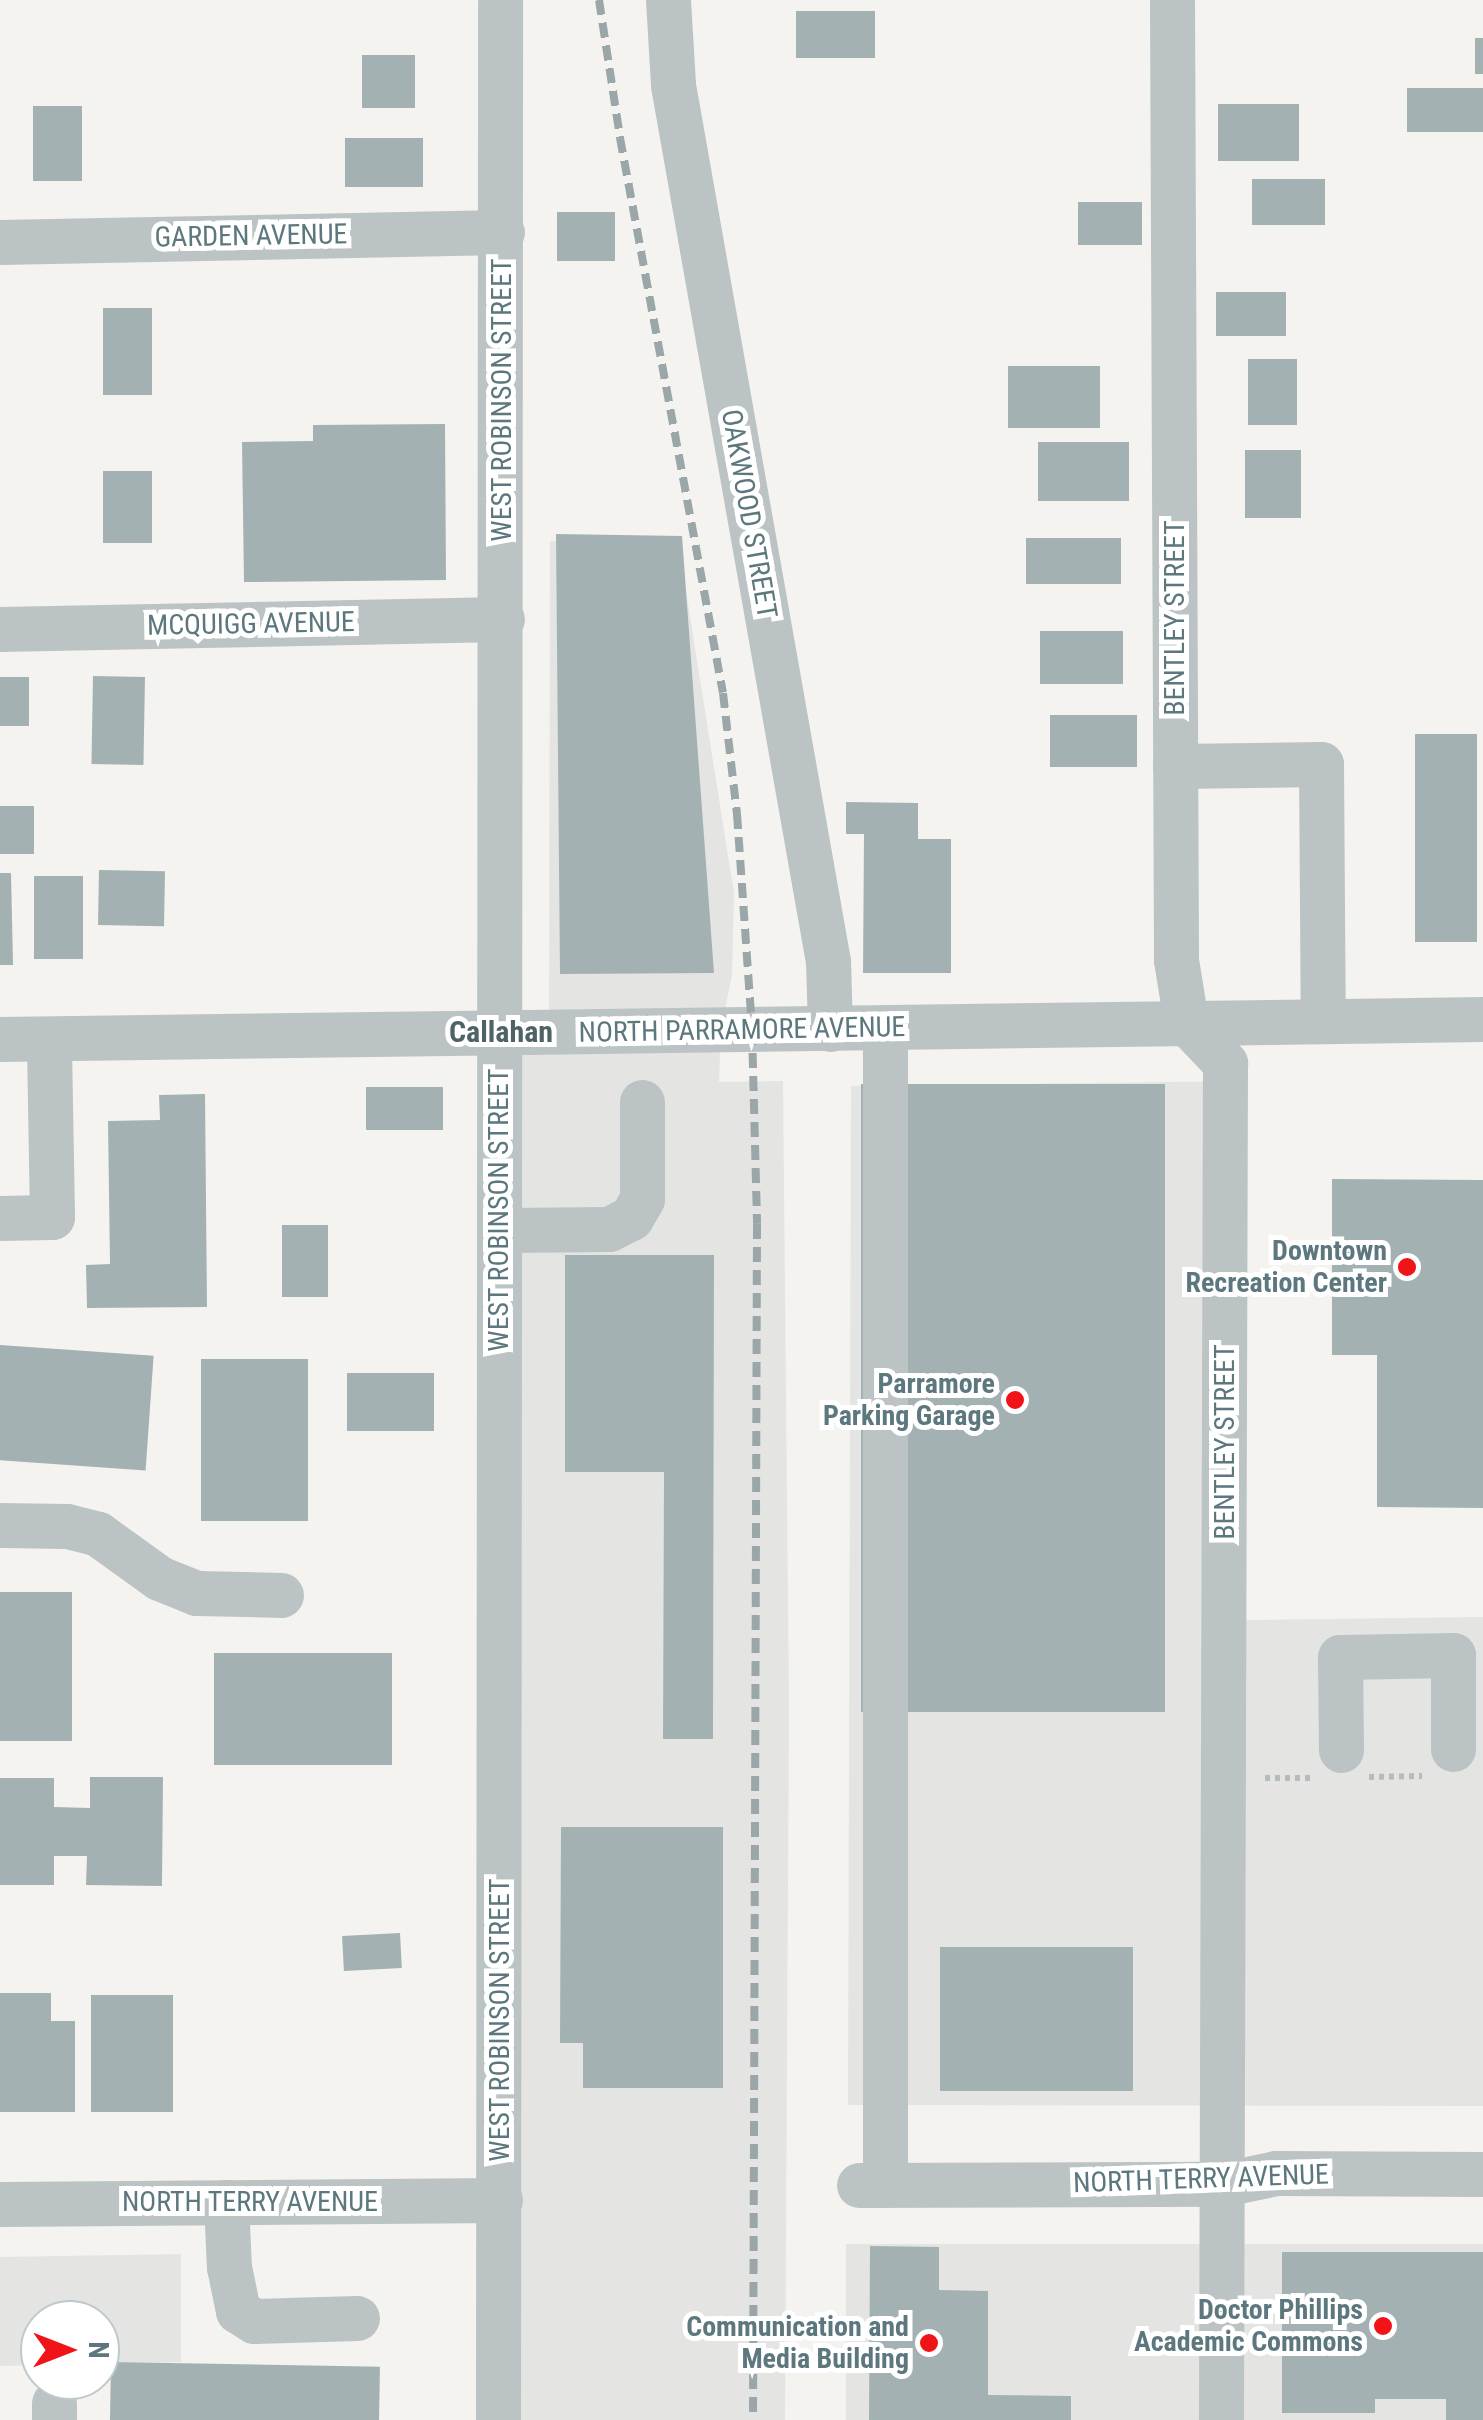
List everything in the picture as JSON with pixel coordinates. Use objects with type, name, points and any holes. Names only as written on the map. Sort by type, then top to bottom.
[{"type":"street","name":"WEST ROBINSON STREET","points":[[498,2420],[500,0]]},
{"type":"street","name":"OAKWOOD STREET","points":[[668,0],[672,85],[828,961],[830,1029]]},
{"type":"street","name":"BENTLEY STREET","points":[[1172,0],[1176,960],[1186,1022],[1225,1063],[1221,2420]]},
{"type":"street","name":"GARDEN AVENUE","points":[[0,242],[502,232]]},
{"type":"street","name":"MCQUIGG AVENUE","points":[[0,629],[502,619]]},
{"type":"street","points":[[1175,766],[1321,764],[1323,1021]]},
{"type":"street","name":"NORTH PARRAMORE AVENUE","points":[[0,1040],[1483,1018]]},
{"type":"street","name":"NORTH TERRY AVENUE","points":[[885,1028],[872,2185],[1224,2184],[1276,2173],[1483,2174]]},
{"type":"street","points":[[0,1218],[52,1217],[48,1039]]},
{"type":"street","points":[[498,1230],[609,1229],[632,1218],[642,1199],[642,1102]]},
{"type":"street","points":[[0,1525],[66,1526],[98,1534],[159,1578],[196,1593],[281,1596]]},
{"type":"street","points":[[1341,1750],[1340,1657],[1453,1655],[1453,1748]]},
{"type":"street","name":"NORTH TERRY AVENUE","points":[[0,2204],[500,2200]]},
{"type":"street","points":[[226,2202],[229,2267],[238,2311],[254,2321],[357,2318]]},
{"type":"shaded area","points":[[550,541],[678,541],[734,893],[732,975],[721,1029],[719,1082],[783,1081],[789,1705],[785,2420],[495,2420],[510,1032],[549,1029]]},
{"type":"shaded area","points":[[1245,1081],[1243,1620],[1483,1617],[1483,2106],[848,2105],[851,1086]]},
{"type":"shaded area","points":[[846,2244],[1483,2244],[1483,2420],[846,2420]]},
{"type":"shaded area","points":[[181,2254],[181,2362],[120,2363],[120,2300],[20,2300],[20,2366],[0,2366],[0,2257]]},
{"type":"building","points":[[796,11],[875,11],[875,58],[796,58]]},
{"type":"building","points":[[1475,38],[1483,38],[1483,74],[1475,74]]},
{"type":"building","points":[[362,55],[415,55],[415,108],[362,108]]},
{"type":"building","points":[[1407,88],[1483,88],[1483,132],[1407,132]]},
{"type":"building","points":[[1218,104],[1299,104],[1299,161],[1218,161]]},
{"type":"building","points":[[33,106],[82,106],[82,181],[33,181]]},
{"type":"building","points":[[345,138],[423,138],[423,187],[345,187]]},
{"type":"building","points":[[1252,179],[1325,179],[1325,225],[1252,225]]},
{"type":"building","points":[[1078,202],[1142,202],[1142,245],[1078,245]]},
{"type":"building","points":[[557,212],[615,212],[615,261],[557,261]]},
{"type":"building","points":[[1216,292],[1286,292],[1286,336],[1216,336]]},
{"type":"building","points":[[103,308],[152,308],[152,395],[103,395]]},
{"type":"building","points":[[1248,359],[1297,359],[1297,425],[1248,425]]},
{"type":"building","points":[[1008,366],[1100,366],[1100,428],[1008,428]]},
{"type":"building","points":[[445,424],[446,580],[244,582],[242,442],[313,441],[313,425]]},
{"type":"building","points":[[1038,442],[1129,442],[1129,501],[1038,501]]},
{"type":"building","points":[[1245,450],[1301,450],[1301,518],[1245,518]]},
{"type":"building","points":[[103,471],[152,471],[152,543],[103,543]]},
{"type":"building","points":[[556,534],[682,536],[714,973],[560,974]]},
{"type":"building","points":[[1026,538],[1121,538],[1121,584],[1026,584]]},
{"type":"building","points":[[1040,631],[1123,631],[1123,684],[1040,684]]},
{"type":"building","points":[[93,676],[145,677],[143,765],[91,764]]},
{"type":"building","points":[[0,677],[29,677],[29,726],[0,726]]},
{"type":"building","points":[[1050,715],[1137,715],[1137,767],[1050,767]]},
{"type":"building","points":[[1415,734],[1477,734],[1477,942],[1415,942]]},
{"type":"building","points":[[846,802],[918,803],[918,839],[951,839],[951,973],[863,973],[864,834],[846,834]]},
{"type":"building","points":[[0,806],[34,806],[34,854],[0,854]]},
{"type":"building","points":[[99,870],[165,871],[164,926],[98,925]]},
{"type":"building","points":[[0,873],[11,873],[13,965],[0,965]]},
{"type":"building","points":[[34,876],[83,876],[83,959],[34,959]]},
{"type":"building","name":"Parramore Parking Garage","points":[[861,1084],[1165,1084],[1165,1712],[861,1712]]},
{"type":"building","points":[[366,1087],[443,1087],[443,1130],[366,1130]]},
{"type":"building","points":[[205,1094],[207,1307],[87,1308],[86,1265],[110,1264],[108,1121],[160,1120],[159,1095]]},
{"type":"building","name":"Downtown Recreation Center","points":[[1332,1179],[1483,1180],[1483,1508],[1377,1507],[1377,1355],[1332,1355]]},
{"type":"building","points":[[282,1225],[328,1225],[328,1297],[282,1297]]},
{"type":"building","points":[[565,1255],[714,1255],[713,1739],[663,1739],[664,1472],[565,1472]]},
{"type":"building","points":[[0,1345],[154,1356],[146,1470],[0,1460]]},
{"type":"building","points":[[201,1359],[308,1359],[308,1521],[201,1521]]},
{"type":"building","points":[[347,1373],[434,1373],[434,1431],[347,1431]]},
{"type":"building","points":[[0,1592],[72,1592],[72,1741],[0,1741]]},
{"type":"building","points":[[214,1653],[392,1653],[392,1765],[214,1765]]},
{"type":"building","points":[[90,1777],[163,1777],[162,1886],[86,1885],[87,1856],[54,1856],[54,1885],[0,1885],[0,1778],[54,1778],[54,1807],[90,1808]]},
{"type":"building","points":[[561,1827],[723,1827],[723,2088],[583,2088],[583,2043],[560,2043]]},
{"type":"building","points":[[400,1933],[402,1968],[344,1971],[342,1936]]},
{"type":"building","points":[[940,1947],[1133,1947],[1133,2091],[940,2091]]},
{"type":"building","points":[[0,1993],[51,1993],[51,2021],[75,2021],[75,2112],[0,2112]]},
{"type":"building","points":[[91,1995],[173,1995],[173,2112],[91,2112]]},
{"type":"building","name":"Communication and Media Building","points":[[870,2246],[939,2247],[939,2290],[988,2291],[988,2395],[1071,2396],[1071,2420],[869,2420]]},
{"type":"building","name":"Doctor Phillips Academic Commons","points":[[1282,2252],[1483,2252],[1483,2420],[1446,2420],[1446,2399],[1375,2399],[1375,2413],[1282,2413]]},
{"type":"building","points":[[120,2362],[380,2367],[379,2420],[110,2420],[110,2400],[120,2400]]},
{"type":"railway","points":[[599,0],[620,138],[723,693],[737,814],[752,1030],[757,1224],[753,2420]]},
{"type":"place","name":"Downtown Recreation Center","points":[[1407,1267]]},
{"type":"place","name":"Parramore Parking Garage","points":[[1015,1400]]},
{"type":"place","name":"Doctor Phillips Academic Commons","points":[[1383,2326]]},
{"type":"place","name":"Communication and Media Building","points":[[929,2343]]},
{"type":"district","name":"Callahan","points":[[501,1032]]}]
